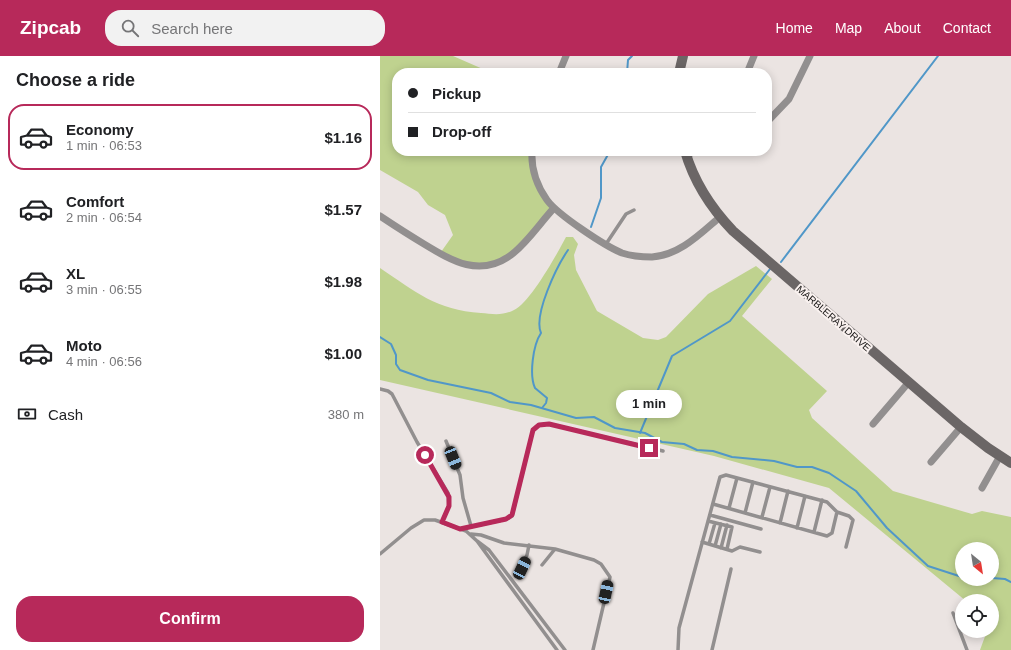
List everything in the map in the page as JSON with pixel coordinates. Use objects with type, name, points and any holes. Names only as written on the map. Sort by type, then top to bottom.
[{"type":"street","points":[[557,56],[566,57],[561,68]]},
{"type":"street","points":[[680,68],[683,56]]},
{"type":"street","points":[[749,68],[754,56]]},
{"type":"street","points":[[772,117],[789,100],[810,56]]},
{"type":"street","points":[[533,156],[536,178],[543,194],[554,208],[606,244],[630,255],[653,256],[664,254],[684,246],[720,217]]},
{"type":"street","name":"MARBLERAY DRIVE","points":[[686,156],[700,187],[720,217],[750,246],[961,427],[1011,463]]},
{"type":"street","points":[[380,216],[451,260],[468,266],[484,266],[493,264],[510,256],[554,208]]},
{"type":"street","points":[[873,424],[908,382]]},
{"type":"street","points":[[931,462],[961,427]]},
{"type":"street","points":[[982,488],[1000,456]]},
{"type":"lane","points":[[606,244],[628,213],[634,210]]},
{"type":"lane","points":[[380,389],[388,391],[392,394],[417,442],[448,494],[449,506],[442,522]]},
{"type":"lane","points":[[460,529],[506,519],[512,515],[533,430],[539,425],[549,424],[663,451]]},
{"type":"lane","points":[[446,441],[460,476],[463,498],[470,526]]},
{"type":"lane","points":[[678,650],[679,628],[720,476],[726,475],[822,500],[829,504],[837,512],[849,516],[853,520],[846,547]]},
{"type":"lane","points":[[728,508],[737,478]]},
{"type":"lane","points":[[745,513],[753,482]]},
{"type":"lane","points":[[762,517],[770,486]]},
{"type":"lane","points":[[780,523],[788,491]]},
{"type":"lane","points":[[797,528],[805,496]]},
{"type":"lane","points":[[814,532],[822,500]]},
{"type":"lane","points":[[713,504],[827,536],[830,534],[837,512]]},
{"type":"lane","points":[[710,515],[761,528]]},
{"type":"lane","points":[[380,554],[411,528],[424,520],[435,520],[471,534],[481,535],[504,543],[555,549],[596,561],[610,577],[594,650]]},
{"type":"lane","points":[[708,521],[721,524],[732,529],[727,549]]},
{"type":"lane","points":[[709,544],[715,523]]},
{"type":"lane","points":[[715,546],[721,524]]},
{"type":"lane","points":[[721,548],[727,526]]},
{"type":"lane","points":[[471,534],[557,650]]},
{"type":"lane","points":[[477,542],[489,550],[565,650]]},
{"type":"lane","points":[[702,542],[733,551],[741,547],[760,552]]},
{"type":"lane","points":[[522,568],[529,545]]},
{"type":"lane","points":[[542,565],[555,549]]},
{"type":"lane","points":[[712,650],[731,569]]},
{"type":"lane","points":[[953,613],[967,650]]},
{"type":"green space","points":[[380,56],[453,56],[481,68],[392,68],[392,156],[531,156],[532,167],[553,208],[520,245],[510,253],[489,263],[473,265],[441,252],[453,235],[445,215],[428,205],[418,192],[380,170]]},
{"type":"green space","points":[[566,237],[573,237],[578,244],[574,255],[576,270],[597,311],[643,338],[658,340],[666,337],[708,294],[756,266],[772,279],[742,316],[827,391],[809,410],[812,418],[893,491],[972,514],[982,511],[1011,517],[1011,650],[980,650],[984,638],[999,638],[999,594],[958,594],[829,488],[714,456],[380,380],[380,268],[416,292],[439,304],[465,311],[502,314],[514,310],[528,298],[550,266]]},
{"type":"waterway","points":[[627,68],[628,60],[632,56]]},
{"type":"waterway","points":[[781,262],[938,56]]},
{"type":"waterway","points":[[591,227],[601,198],[601,167],[607,156]]},
{"type":"waterway","points":[[542,408],[546,403],[547,398],[535,388],[532,376],[534,352],[541,333],[539,325],[540,315],[547,291],[568,250]]},
{"type":"waterway","points":[[640,433],[672,356],[730,321],[770,269]]},
{"type":"waterway","points":[[380,337],[391,344],[396,355],[396,364],[400,370],[428,380],[491,393],[510,402],[531,405],[576,418],[594,417],[615,428],[645,433],[662,442],[684,444],[697,450],[713,451],[732,457],[774,461],[797,467],[812,467],[829,473],[856,491],[887,528],[928,566],[955,575]]},
{"type":"waterway","points":[[999,579],[1005,579],[1011,582]]},
{"type":"route","points":[[425,455],[449,497],[449,506],[442,522],[460,529],[510,518],[533,430],[539,425],[549,424],[649,448]]}]
